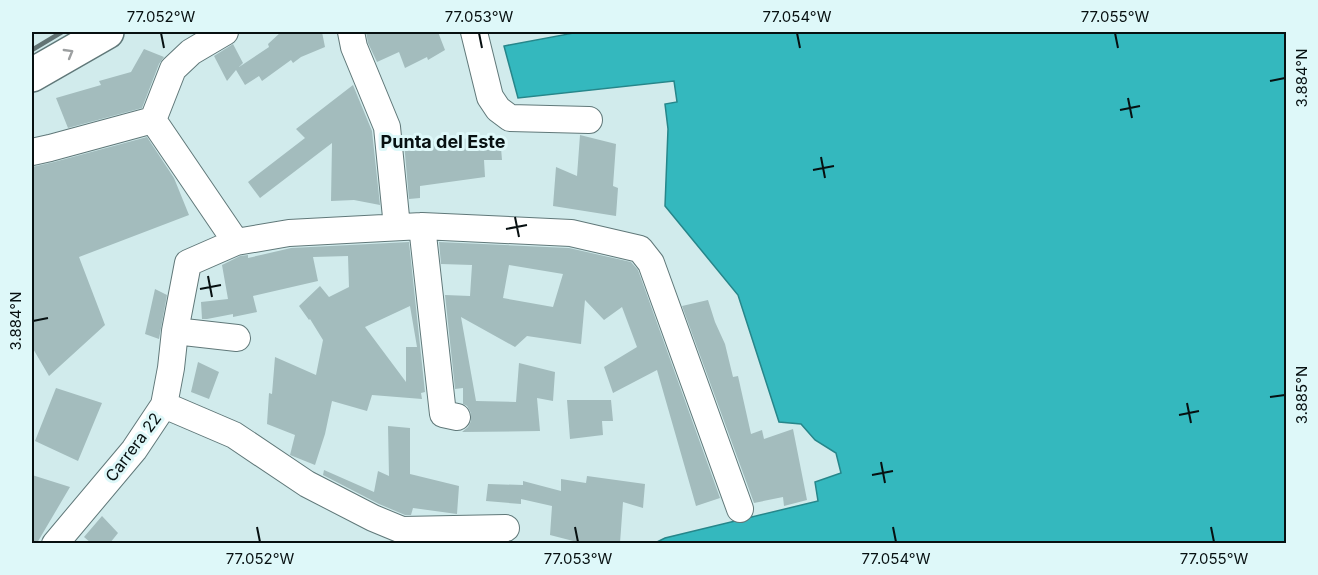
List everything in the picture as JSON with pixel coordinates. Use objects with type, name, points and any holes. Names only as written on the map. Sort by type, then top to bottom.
[{"type":"highway","points":[[32,75],[107,32]]},
{"type":"street","points":[[153,120],[173,69],[191,52],[225,32]]},
{"type":"street","points":[[351,32],[354,47],[387,127],[410,226],[443,414],[457,417]]},
{"type":"street","points":[[474,32],[490,96],[498,109],[510,118],[589,120]]},
{"type":"street","points":[[32,152],[153,120]]},
{"type":"street","points":[[153,120],[236,242],[289,233],[410,226],[571,233],[640,249],[651,263],[740,509]]},
{"type":"street","name":"Carrera 22","points":[[55,543],[134,450],[164,405],[188,263],[236,242]]},
{"type":"street","points":[[175,331],[237,338]]},
{"type":"street","points":[[164,405],[234,435],[307,484],[373,518],[402,530],[506,528]]},
{"type":"water","points":[[574,32],[1286,32],[1286,543],[655,543],[665,538],[818,501],[815,482],[841,473],[836,453],[815,440],[801,424],[779,422],[738,295],[665,206],[668,129],[665,104],[677,102],[674,81],[518,98],[504,46]]},
{"type":"building","points":[[281,32],[322,32],[325,47],[293,63],[291,60],[262,81],[259,76],[245,85],[236,70],[227,81],[214,56],[233,44],[243,63],[239,67],[269,47],[268,44]]},
{"type":"building","points":[[366,32],[438,32],[445,50],[428,60],[427,57],[405,68],[399,52],[377,62],[368,43]]},
{"type":"building","points":[[144,49],[164,57],[159,64],[142,108],[68,128],[56,98],[101,85],[99,81],[131,72]]},
{"type":"building","points":[[353,85],[372,131],[380,205],[354,200],[331,201],[332,143],[260,198],[248,182],[305,138],[296,129]]},
{"type":"building","points":[[580,135],[616,144],[613,186],[618,188],[616,216],[553,206],[556,167],[577,176]]},
{"type":"building","points":[[500,136],[502,160],[484,160],[485,177],[420,186],[420,198],[409,199],[404,143]]},
{"type":"building","points":[[147,137],[174,178],[189,215],[79,257],[105,325],[49,376],[32,347],[32,167]]},
{"type":"building","points":[[409,242],[425,392],[421,393],[422,399],[372,395],[367,411],[332,401],[315,465],[290,455],[295,435],[267,424],[269,393],[272,394],[275,357],[316,375],[323,340],[299,306],[320,286],[329,297],[349,287],[348,256],[313,257],[318,281],[253,296],[257,312],[233,317],[233,314],[202,319],[201,302],[228,299],[222,265],[240,256],[248,255],[248,258],[291,248]],"holes":[[[410,306],[417,347],[406,347],[406,382],[365,327]]]},
{"type":"building","points":[[439,242],[569,248],[631,262],[638,270],[720,498],[696,506],[657,370],[613,393],[604,367],[637,347],[622,307],[604,320],[585,300],[581,344],[527,336],[515,347],[461,317],[476,401],[516,402],[519,363],[555,372],[553,401],[537,398],[540,431],[462,432],[471,421],[471,413],[463,404],[463,388],[455,389],[445,295],[470,296],[472,265],[441,264]],"holes":[[[509,265],[563,274],[553,307],[503,298]]]},
{"type":"building","points":[[155,289],[167,295],[159,339],[145,334]]},
{"type":"building","points":[[708,300],[725,344],[733,377],[738,376],[751,434],[762,430],[764,439],[793,429],[807,500],[784,506],[783,497],[754,503],[682,306]]},
{"type":"building","points":[[198,362],[219,372],[209,399],[191,392]]},
{"type":"building","points":[[56,388],[102,403],[78,461],[35,441]]},
{"type":"building","points":[[567,400],[611,400],[613,421],[602,421],[603,435],[570,439]]},
{"type":"building","points":[[388,426],[410,428],[410,474],[459,486],[457,514],[413,508],[411,515],[405,515],[323,475],[324,470],[374,492],[378,471],[389,476]]},
{"type":"building","points":[[32,475],[70,487],[37,543],[32,543]]},
{"type":"building","points":[[587,476],[645,484],[643,508],[623,502],[620,543],[581,543],[550,535],[552,506],[521,499],[521,504],[486,501],[488,484],[523,485],[523,481],[561,491],[561,479],[586,483]]},
{"type":"building","points":[[102,516],[118,533],[110,543],[91,543],[84,537]]},
{"type":"railway","points":[[32,50],[62,32]]},
{"type":"district","name":"Punta del Este","points":[[443,141]]}]
